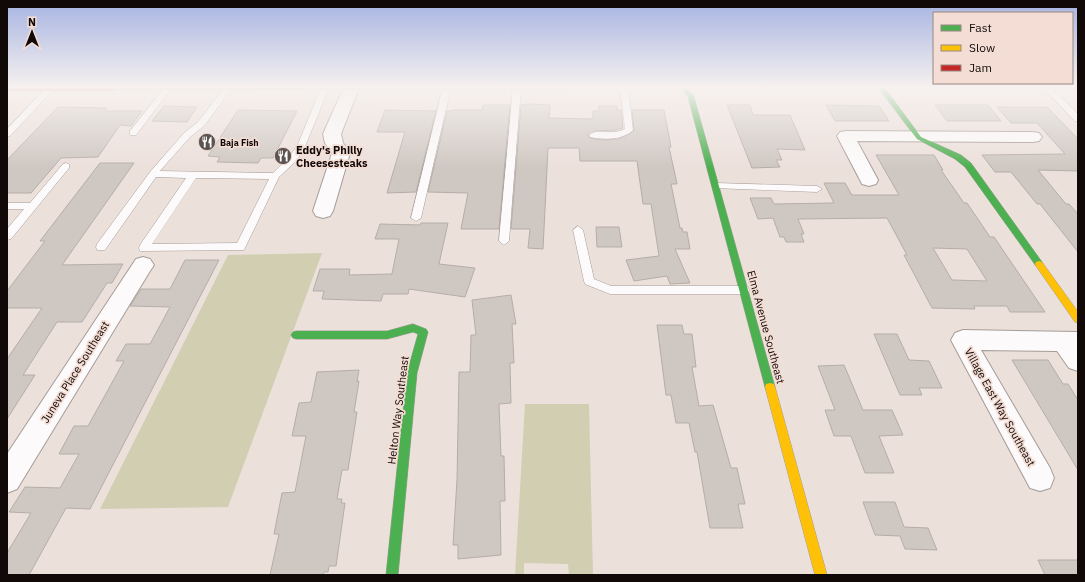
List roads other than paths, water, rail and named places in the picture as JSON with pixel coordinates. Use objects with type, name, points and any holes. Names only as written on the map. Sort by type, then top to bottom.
[{"type":"street","points":[[323,211],[341,153],[334,143],[332,134],[343,114]]},
{"type":"street","name":"Elma Avenue Southeast","points":[[696,114],[821,575]]},
{"type":"street","points":[[901,114],[919,138],[958,157],[968,165],[1078,319]]},
{"type":"street","points":[[869,180],[846,136],[919,138],[1033,138]]},
{"type":"street","name":"Juneva Place Southeast","points":[[7,479],[143,265]]},
{"type":"street","name":"Helton Way Southeast","points":[[296,335],[387,335],[413,328],[423,332],[424,336],[417,353],[412,373],[392,575]]},
{"type":"street","name":"Village East Way Southeast","points":[[1040,478],[964,340],[1073,348]]},
{"type":"lane","points":[[7,134],[26,114]]},
{"type":"lane","points":[[133,133],[148,114]]},
{"type":"lane","points":[[101,247],[153,174],[187,135],[201,124],[208,114]]},
{"type":"lane","points":[[193,175],[144,248],[240,248],[275,176],[294,158],[313,114]]},
{"type":"lane","points":[[416,218],[441,114]]},
{"type":"lane","points":[[504,241],[516,114]]},
{"type":"lane","points":[[594,135],[616,136],[625,133],[629,130],[627,114]]},
{"type":"lane","points":[[7,236],[66,166]]},
{"type":"lane","points":[[153,174],[275,176]]},
{"type":"lane","points":[[716,186],[817,189]]},
{"type":"lane","points":[[7,206],[32,206]]},
{"type":"lane","points":[[578,230],[589,282],[610,290],[744,290]]},
{"type":"place","name":"Baja Fish","points":[[207,142]]},
{"type":"place","name":"Eddy's Philly Cheesesteaks","points":[[283,156]]}]
